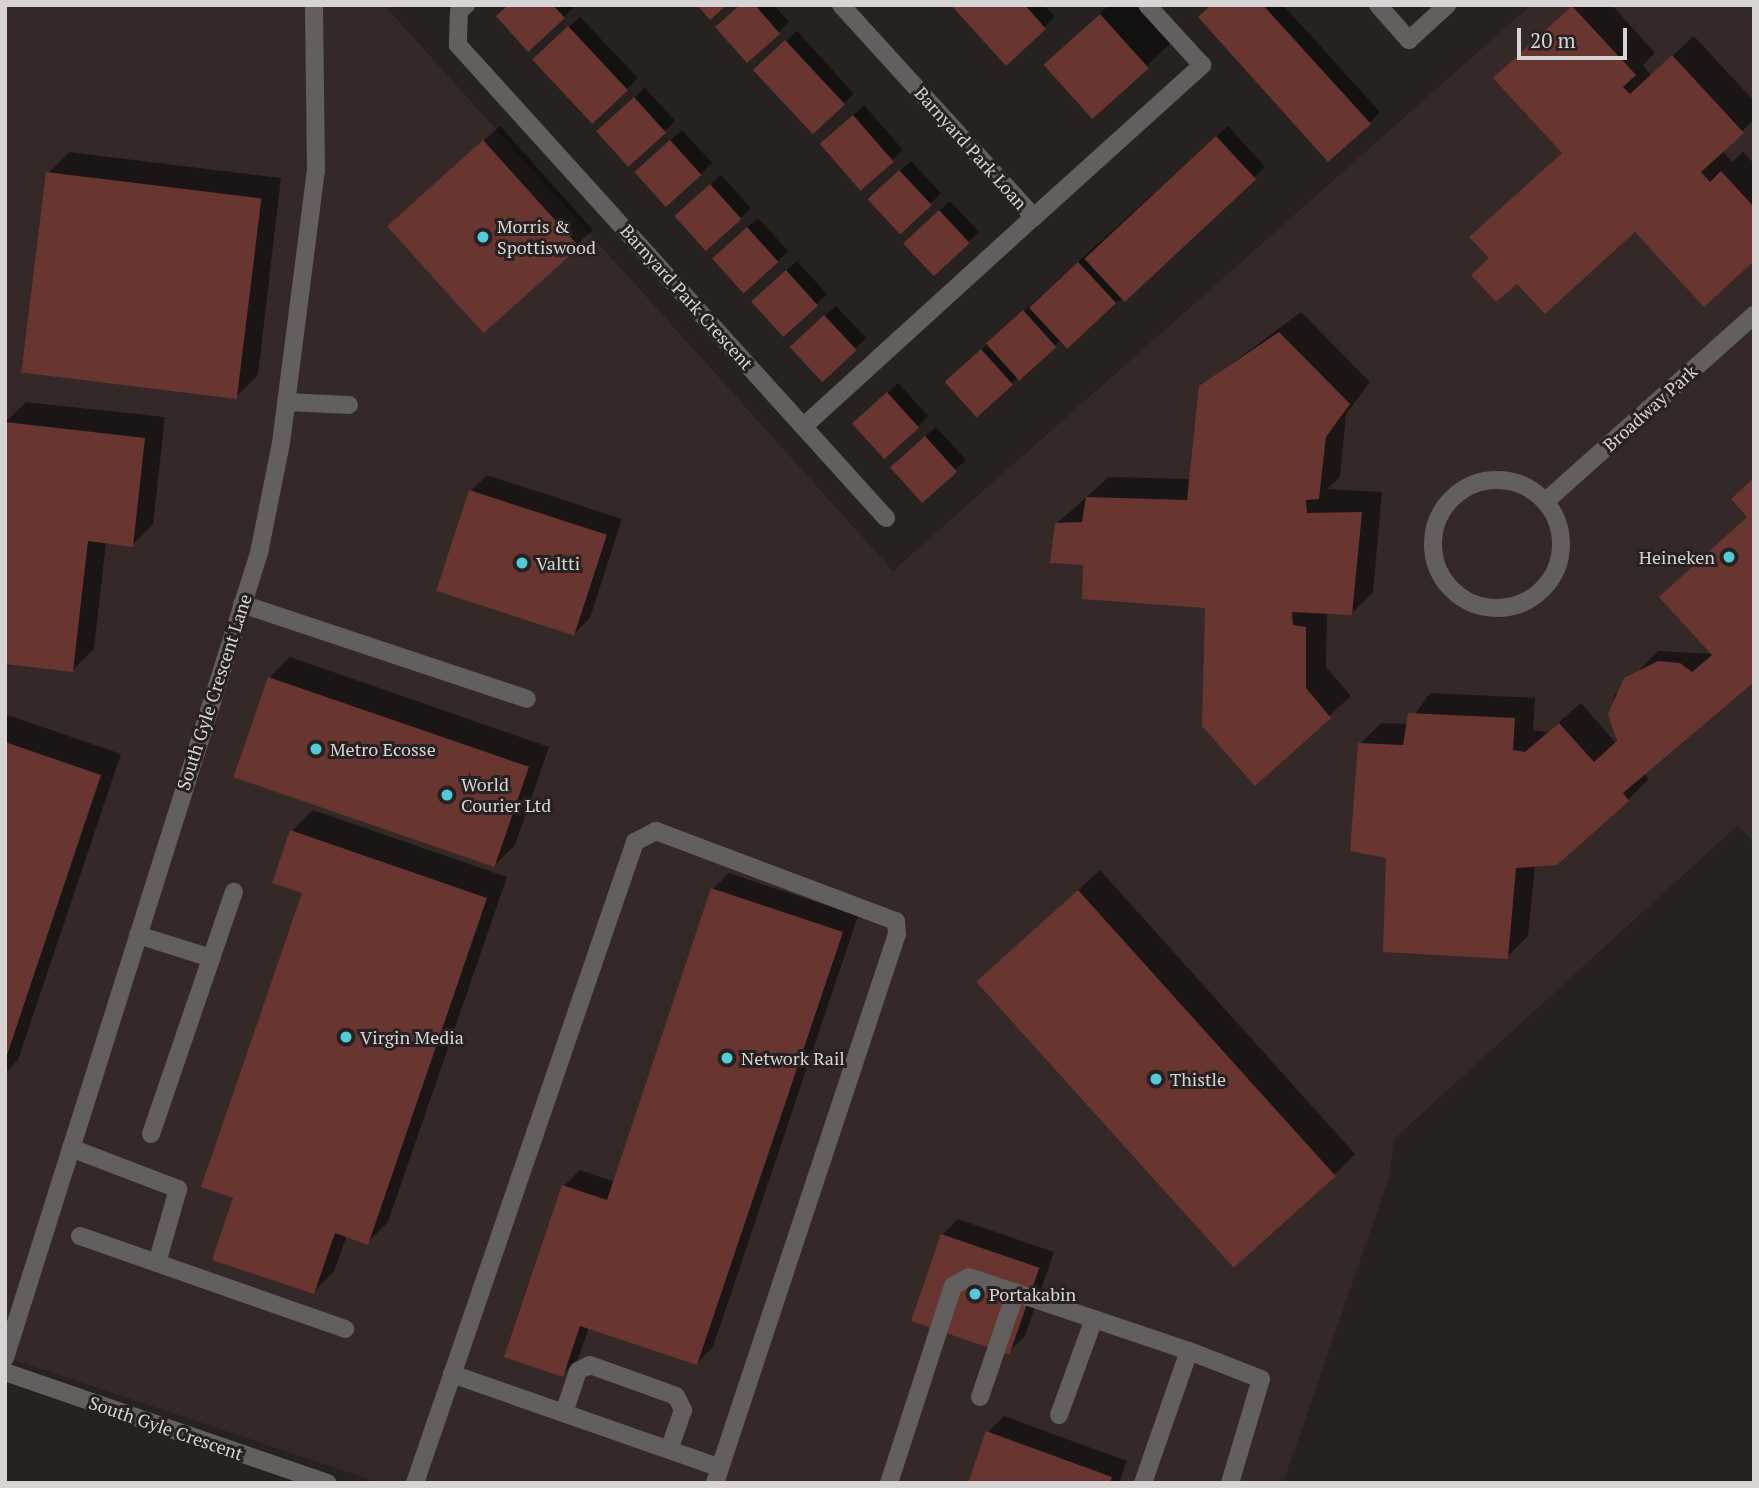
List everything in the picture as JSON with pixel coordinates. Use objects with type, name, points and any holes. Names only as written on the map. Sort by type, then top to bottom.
[{"type":"street","name":"South Gyle Crescent Lane","points":[[5,1359],[259,553],[286,402],[316,171],[314,5]]},
{"type":"street","name":"Barnyard Park Crescent","points":[[466,5],[460,11],[458,45],[886,518]]},
{"type":"street","name":"Barnyard Park Loan","points":[[841,5],[1034,217],[1202,65],[1147,5]]},
{"type":"street","points":[[1378,5],[1409,40],[1447,5]]},
{"type":"street","points":[[804,426],[1034,217]]},
{"type":"street","name":"Broadway Park","points":[[1546,501],[1754,315]]},
{"type":"street","points":[[286,402],[349,405]]},
{"type":"street","points":[[1505,480],[1546,501],[1562,542],[1548,584],[1510,607],[1488,607],[1449,586],[1433,545],[1436,523],[1461,490],[1505,480]]},
{"type":"street","points":[[242,604],[527,699]]},
{"type":"street","points":[[415,1483],[452,1374],[635,842],[656,831],[896,921],[717,1475],[670,1450],[452,1374]]},
{"type":"street","points":[[151,1134],[234,892]]},
{"type":"street","points":[[138,935],[211,958]]},
{"type":"street","points":[[71,1148],[178,1189],[157,1263]]},
{"type":"street","points":[[80,1236],[345,1329]]},
{"type":"street","points":[[889,1483],[953,1286],[969,1277],[1189,1351],[1261,1379],[1230,1483]]},
{"type":"street","points":[[979,1397],[1016,1292]]},
{"type":"street","points":[[1059,1415],[1094,1319]]},
{"type":"street","points":[[1143,1483],[1189,1351]]},
{"type":"street","points":[[564,1413],[578,1371],[590,1365],[676,1395],[683,1410],[670,1450]]},
{"type":"street","name":"South Gyle Crescent","points":[[5,1372],[327,1483]]},
{"type":"shaded area","points":[[5,5],[384,5],[893,571],[1531,5],[1754,5],[1754,843],[1738,825],[1394,1139],[1389,1177],[1283,1483],[381,1483],[5,1357]]},
{"type":"building","points":[[508,5],[553,5],[565,18],[528,52],[496,16]]},
{"type":"building","points":[[697,5],[727,5],[710,20]]},
{"type":"building","points":[[740,5],[755,5],[780,34],[747,63],[715,27]]},
{"type":"building","points":[[951,5],[1025,5],[1046,29],[1006,66]]},
{"type":"building","points":[[1211,5],[1263,5],[1371,124],[1328,162],[1198,17]]},
{"type":"building","points":[[1572,6],[1636,75],[1623,87],[1630,94],[1672,55],[1744,133],[1701,172],[1710,182],[1721,171],[1754,207],[1754,261],[1704,307],[1635,232],[1545,314],[1517,284],[1496,302],[1471,275],[1489,258],[1469,237],[1562,153],[1493,78]]},
{"type":"building","points":[[1100,14],[1149,68],[1092,119],[1044,65]]},
{"type":"building","points":[[568,26],[628,90],[592,124],[532,59]]},
{"type":"building","points":[[785,40],[845,104],[813,134],[753,70]]},
{"type":"building","points":[[634,97],[666,133],[628,167],[596,131]]},
{"type":"building","points":[[853,115],[894,162],[860,191],[820,144]]},
{"type":"building","points":[[1216,136],[1256,179],[1125,302],[1084,259]]},
{"type":"building","name":"Morris & Spottiswood","points":[[483,140],[579,247],[483,333],[387,226]]},
{"type":"building","points":[[670,140],[701,175],[666,207],[634,172]]},
{"type":"building","points":[[899,170],[932,205],[900,234],[868,199]]},
{"type":"building","points":[[46,172],[261,198],[237,399],[21,372]]},
{"type":"building","points":[[710,184],[741,219],[706,251],[674,216]]},
{"type":"building","points":[[939,210],[970,243],[934,276],[903,243]]},
{"type":"building","points":[[747,227],[778,262],[744,293],[712,258]]},
{"type":"building","points":[[1078,262],[1116,303],[1067,349],[1029,308]]},
{"type":"building","points":[[786,270],[818,306],[783,337],[751,301]]},
{"type":"building","points":[[1023,310],[1056,347],[1019,381],[986,343]]},
{"type":"building","points":[[824,315],[857,350],[822,382],[790,347]]},
{"type":"building","points":[[1279,332],[1350,404],[1326,437],[1319,499],[1306,500],[1307,513],[1362,512],[1352,615],[1292,612],[1293,625],[1306,627],[1306,688],[1331,718],[1255,786],[1202,726],[1205,608],[1082,599],[1083,565],[1050,563],[1055,523],[1082,522],[1086,497],[1187,500],[1199,386]]},
{"type":"building","points":[[981,349],[1013,385],[977,417],[945,382]]},
{"type":"building","points":[[887,392],[919,428],[884,459],[852,423]]},
{"type":"building","points":[[5,422],[145,438],[133,547],[88,541],[73,672],[5,664]]},
{"type":"building","points":[[925,436],[957,472],[922,503],[890,467]]},
{"type":"building","points":[[1754,478],[1754,682],[1623,793],[1629,801],[1557,865],[1516,868],[1508,959],[1383,952],[1386,858],[1350,851],[1358,743],[1403,745],[1408,713],[1515,718],[1513,750],[1525,752],[1559,723],[1594,762],[1617,741],[1608,714],[1624,678],[1658,661],[1680,663],[1692,672],[1712,655],[1659,597],[1747,517],[1731,499]]},
{"type":"building","name":"Valtti","points":[[469,490],[607,535],[574,636],[436,591]]},
{"type":"building","points":[[268,677],[529,767],[494,867],[233,777]]},
{"type":"building","points":[[5,742],[101,775],[6,1058],[5,1058]]},
{"type":"building","name":"Virgin Media","points":[[290,830],[487,898],[368,1245],[335,1233],[314,1294],[212,1260],[233,1198],[201,1187],[302,893],[272,883]]},
{"type":"building","name":"Network Rail","points":[[711,888],[843,932],[697,1365],[580,1326],[563,1377],[504,1357],[562,1185],[607,1200]]},
{"type":"building","name":"Thistle","points":[[1078,890],[1336,1176],[1234,1268],[976,982]]},
{"type":"building","name":"Portakabin","points":[[941,1234],[1039,1268],[1009,1355],[911,1321]]},
{"type":"building","points":[[986,1431],[1112,1477],[1110,1483],[968,1483]]},
{"type":"place","name":"Morris & Spottiswood","points":[[483,237]]},
{"type":"place","name":"Heineken","points":[[1729,557]]},
{"type":"place","name":"Valtti","points":[[522,563]]},
{"type":"place","name":"Metro Ecosse","points":[[316,749]]},
{"type":"place","name":"World Courier Ltd","points":[[447,795]]},
{"type":"place","name":"Virgin Media","points":[[346,1037]]},
{"type":"place","name":"Network Rail","points":[[727,1058]]},
{"type":"place","name":"Thistle","points":[[1156,1079]]},
{"type":"place","name":"Portakabin","points":[[975,1294]]}]
